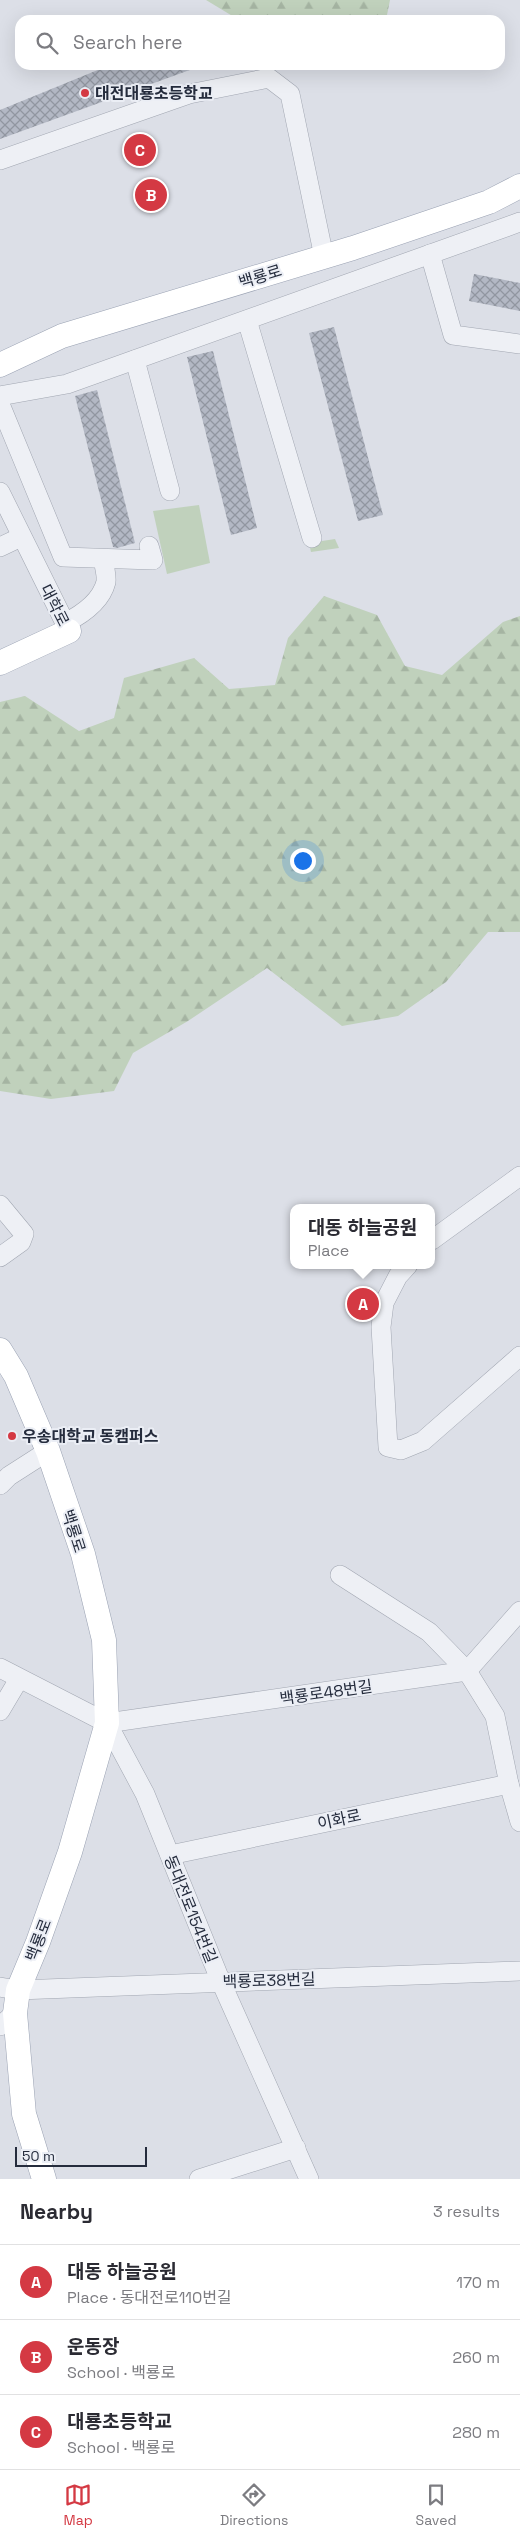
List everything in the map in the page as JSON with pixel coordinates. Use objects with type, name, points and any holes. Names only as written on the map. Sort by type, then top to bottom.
[{"type":"main road","name":"백룡로","points":[[0,365],[62,336],[324,257],[488,202],[520,186]]},
{"type":"main road","name":"대학로","points":[[0,664],[67,627]]},
{"type":"main road","name":"백룡로","points":[[0,1350],[16,1376],[48,1451],[82,1554],[104,1640],[106,1723],[70,1852],[38,1942],[9,1988],[8,2019],[24,2114],[44,2179]]},
{"type":"street","points":[[0,160],[189,94],[269,78],[290,94],[324,257]]},
{"type":"street","points":[[0,396],[67,384],[520,222]]},
{"type":"street","points":[[430,254],[453,335],[520,344]]},
{"type":"street","points":[[247,320],[312,538]]},
{"type":"street","points":[[135,360],[170,491]]},
{"type":"street","points":[[0,404],[63,557],[153,560],[149,546]]},
{"type":"street","name":"대학로","points":[[0,492],[67,627]]},
{"type":"street","points":[[0,547],[21,537]]},
{"type":"street","points":[[67,627],[76,617],[96,602],[106,582],[103,559]]},
{"type":"street","points":[[435,1238],[520,1176]]},
{"type":"street","points":[[0,1205],[24,1234],[20,1242],[0,1257]]},
{"type":"street","points":[[404,1269],[398,1276],[384,1303],[381,1327],[388,1447],[401,1450],[424,1441],[520,1356]]},
{"type":"street","points":[[0,1485],[8,1476],[48,1451]]},
{"type":"street","points":[[340,1575],[428,1632],[467,1671],[495,1716],[520,1822]]},
{"type":"street","points":[[467,1671],[520,1612]]},
{"type":"street","points":[[0,1668],[106,1723]]},
{"type":"street","name":"백룡로48번길","points":[[106,1723],[467,1671]]},
{"type":"street","points":[[0,1711],[19,1679]]},
{"type":"street","name":"동대전로154번길","points":[[106,1723],[145,1794],[221,1982],[309,2179]]},
{"type":"street","name":"이화로","points":[[170,1855],[514,1795]]},
{"type":"street","name":"백룡로38번길","points":[[9,1988],[520,1971]]},
{"type":"street","points":[[199,2179],[296,2148]]},
{"type":"green space","points":[[206,0],[390,0],[387,15],[231,15]]},
{"type":"green space","points":[[199,505],[210,563],[167,574],[153,511]]},
{"type":"green space","points":[[335,539],[339,548],[311,552],[309,543]]},
{"type":"green space","points":[[324,596],[377,615],[405,666],[442,675],[503,622],[520,616],[520,932],[488,932],[446,982],[398,1016],[342,1026],[267,968],[188,1021],[133,1053],[114,1091],[51,1099],[0,1091],[0,702],[25,696],[79,731],[114,718],[124,678],[194,658],[229,689],[275,685],[288,638]]},
{"type":"building","name":"대전대룡초등학교","points":[[98,70],[190,70],[0,139],[0,110]]},
{"type":"building","points":[[474,274],[520,283],[520,311],[469,301]]},
{"type":"building","points":[[334,327],[383,515],[358,521],[309,333]]},
{"type":"building","points":[[213,351],[257,528],[231,535],[187,357]]},
{"type":"building","points":[[97,390],[135,543],[117,548],[113,547],[75,396]]},
{"type":"place","name":"대전대룡초등학교","points":[[85,93]]},
{"type":"place","name":"대룡초등학교","points":[[140,150]]},
{"type":"place","name":"운동장","points":[[151,195]]},
{"type":"place","name":"대동 하늘공원","points":[[363,1304]]},
{"type":"place","name":"우송대학교 동캠퍼스","points":[[12,1436]]}]
